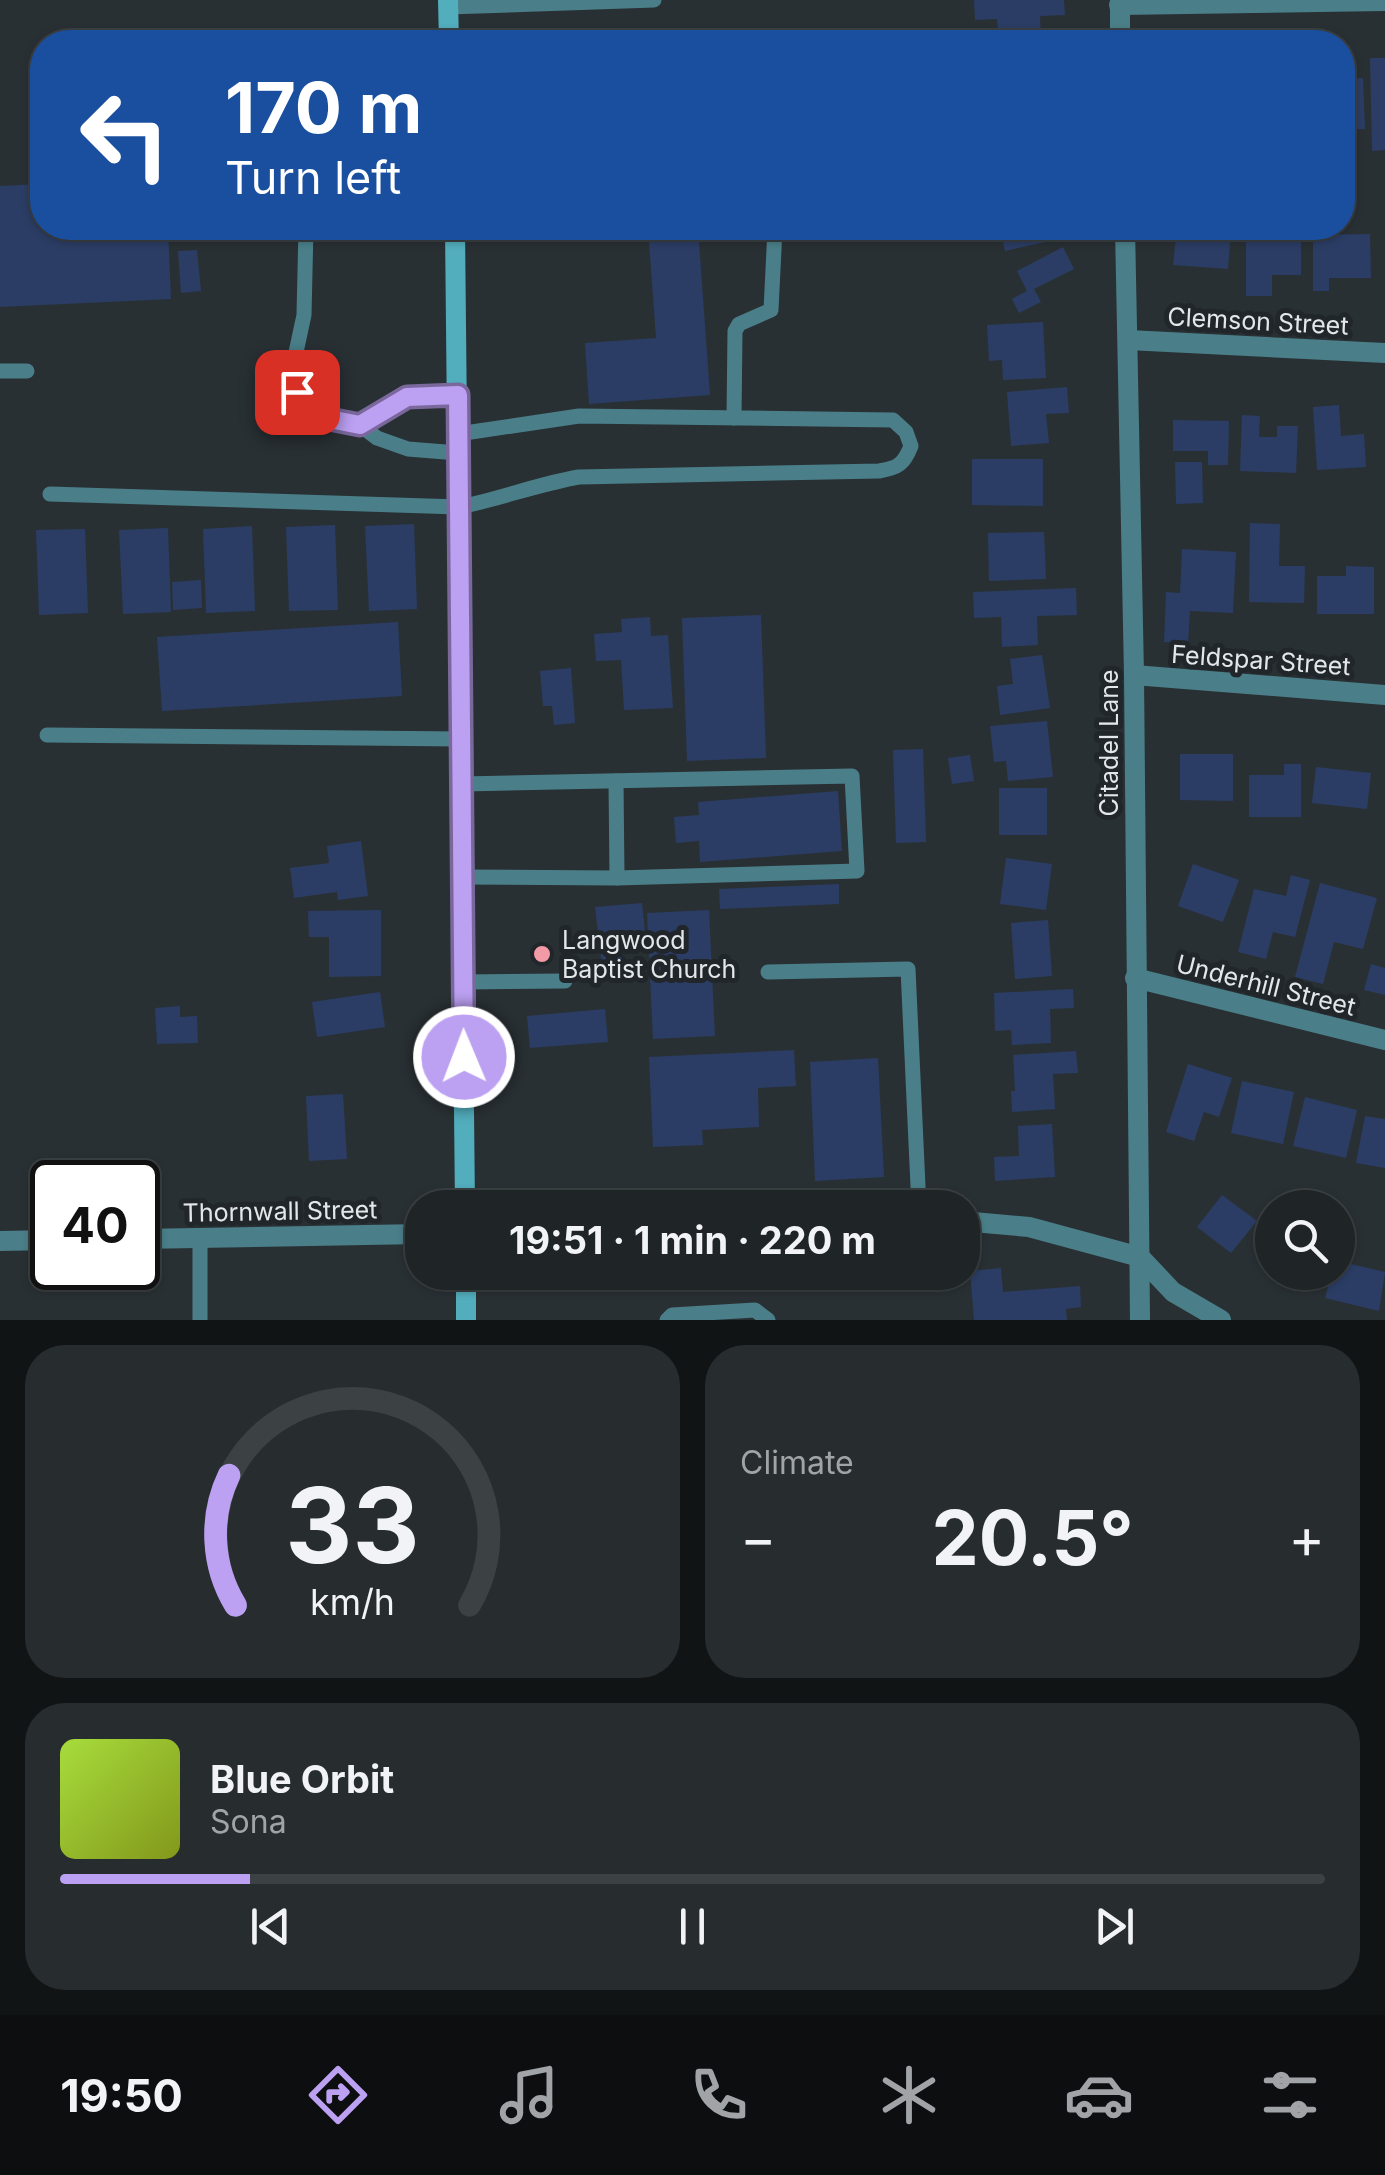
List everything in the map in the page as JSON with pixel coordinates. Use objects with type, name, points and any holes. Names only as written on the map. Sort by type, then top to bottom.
[{"type":"street","points":[[1120,30],[1119,2],[1385,0]]},
{"type":"street","points":[[448,3],[449,30]]},
{"type":"street","points":[[455,240],[466,1190]]},
{"type":"street","name":"Citadel Lane","points":[[1125,240],[1140,1320]]},
{"type":"street","name":"Clemson Street","points":[[1128,340],[1385,353]]},
{"type":"street","name":"Feldspar Street","points":[[1134,675],[1385,695]]},
{"type":"street","name":"Underhill Street","points":[[1135,978],[1385,1040]]},
{"type":"street","points":[[980,1223],[1029,1227],[1140,1258],[1173,1292],[1221,1320]]},
{"type":"street","name":"Thornwall Street","points":[[160,1239],[405,1234]]},
{"type":"street","points":[[0,1241],[30,1240]]},
{"type":"street","points":[[466,1290],[466,1320]]},
{"type":"lane","points":[[448,3],[654,0]]},
{"type":"lane","points":[[50,494],[459,507],[579,477],[897,468],[906,460],[911,446],[906,432],[893,420],[579,416],[458,444],[408,449],[376,438],[360,425],[314,416],[297,392],[295,358],[304,315],[306,240]]},
{"type":"lane","points":[[734,418],[735,331],[739,324],[771,310],[774,240]]},
{"type":"lane","points":[[0,371],[27,370]]},
{"type":"lane","points":[[360,425],[407,397],[458,395]]},
{"type":"lane","points":[[47,735],[461,739]]},
{"type":"lane","points":[[462,784],[852,776],[856,871],[617,878],[463,877]]},
{"type":"lane","points":[[616,781],[617,878]]},
{"type":"lane","points":[[768,972],[908,970],[919,1190]]},
{"type":"lane","points":[[464,982],[565,981]]},
{"type":"lane","points":[[200,1238],[200,1320]]},
{"type":"lane","points":[[667,1320],[672,1315],[755,1310],[768,1320]]},
{"type":"building","points":[[974,0],[1064,0],[1065,15],[1040,16],[1041,30],[998,30],[997,19],[975,20]]},
{"type":"building","points":[[1370,58],[1385,58],[1385,150],[1372,151]]},
{"type":"building","points":[[1355,78],[1363,78],[1365,129],[1355,129]]},
{"type":"building","points":[[30,185],[30,240],[169,240],[171,299],[0,307],[0,186]]},
{"type":"building","points":[[1355,234],[1370,234],[1371,278],[1329,278],[1329,291],[1313,291],[1313,240],[1355,240]]},
{"type":"building","points":[[649,240],[699,240],[710,395],[589,404],[585,343],[656,338]]},
{"type":"building","points":[[1003,240],[1050,240],[1050,241],[1005,251]]},
{"type":"building","points":[[1176,240],[1230,240],[1228,269],[1173,265]]},
{"type":"building","points":[[1246,240],[1301,240],[1301,275],[1272,275],[1272,296],[1246,296]]},
{"type":"building","points":[[1063,247],[1074,269],[1034,289],[1041,302],[1019,313],[1012,299],[1027,291],[1017,271]]},
{"type":"building","points":[[197,250],[201,291],[181,293],[178,251]]},
{"type":"building","points":[[1043,322],[1046,378],[1003,380],[1002,360],[989,361],[987,325]]},
{"type":"building","points":[[1067,387],[1069,413],[1046,414],[1049,443],[1011,446],[1007,392]]},
{"type":"building","points":[[1339,405],[1341,436],[1364,434],[1366,467],[1317,470],[1313,407]]},
{"type":"building","points":[[1242,415],[1260,416],[1259,437],[1277,437],[1277,426],[1298,426],[1296,473],[1240,471]]},
{"type":"building","points":[[1173,420],[1229,421],[1228,465],[1208,465],[1208,451],[1173,451]]},
{"type":"building","points":[[972,459],[1043,459],[1043,506],[972,505]]},
{"type":"building","points":[[1175,462],[1202,462],[1203,503],[1176,504]]},
{"type":"building","points":[[1250,523],[1280,524],[1279,566],[1305,566],[1304,603],[1249,602]]},
{"type":"building","points":[[414,524],[417,609],[369,611],[365,526]]},
{"type":"building","points":[[335,525],[338,610],[289,611],[286,527]]},
{"type":"building","points":[[252,526],[255,611],[206,613],[203,529]]},
{"type":"building","points":[[168,528],[171,612],[123,614],[119,530]]},
{"type":"building","points":[[85,529],[88,613],[39,615],[36,530]]},
{"type":"building","points":[[1044,532],[1046,579],[989,581],[988,533]]},
{"type":"building","points":[[1182,549],[1236,552],[1233,613],[1190,611],[1188,643],[1164,642],[1166,592],[1180,593]]},
{"type":"building","points":[[1346,566],[1374,567],[1374,614],[1317,614],[1317,576],[1346,576]]},
{"type":"building","points":[[201,580],[202,608],[173,610],[172,582]]},
{"type":"building","points":[[1076,588],[1077,615],[1037,616],[1038,645],[1002,647],[1001,617],[974,618],[973,592]]},
{"type":"building","points":[[761,615],[766,758],[687,761],[682,618]]},
{"type":"building","points":[[650,617],[651,636],[668,635],[673,708],[624,710],[621,660],[596,661],[594,634],[622,632],[621,619]]},
{"type":"building","points":[[398,622],[402,696],[162,711],[157,637]]},
{"type":"building","points":[[1042,655],[1050,708],[1000,715],[997,686],[1013,684],[1010,659]]},
{"type":"building","points":[[571,668],[575,723],[554,725],[552,706],[543,706],[540,671]]},
{"type":"building","points":[[1047,721],[1053,777],[1008,781],[1006,761],[994,762],[990,726]]},
{"type":"building","points":[[923,749],[926,842],[896,843],[893,750]]},
{"type":"building","points":[[1180,754],[1233,754],[1233,801],[1180,800]]},
{"type":"building","points":[[970,755],[974,781],[952,784],[948,758]]},
{"type":"building","points":[[1284,764],[1301,764],[1301,817],[1249,817],[1249,775],[1284,775]]},
{"type":"building","points":[[1316,767],[1371,773],[1367,809],[1312,803]]},
{"type":"building","points":[[999,788],[1047,788],[1047,835],[999,835]]},
{"type":"building","points":[[838,791],[842,851],[700,862],[699,841],[676,843],[674,817],[699,815],[698,802]]},
{"type":"building","points":[[361,841],[368,896],[338,900],[337,892],[294,898],[290,868],[329,863],[327,846]]},
{"type":"building","points":[[1006,858],[1052,864],[1046,910],[1000,904]]},
{"type":"building","points":[[1193,864],[1239,880],[1223,922],[1178,906]]},
{"type":"building","points":[[1291,875],[1310,880],[1295,937],[1273,932],[1266,959],[1238,952],[1254,889],[1286,896]]},
{"type":"building","points":[[1320,883],[1377,898],[1363,949],[1334,942],[1323,984],[1295,977]]},
{"type":"building","points":[[839,884],[839,904],[720,909],[719,889]]},
{"type":"building","points":[[642,903],[646,941],[620,944],[622,966],[602,968],[595,907]]},
{"type":"building","points":[[381,910],[381,976],[329,977],[329,937],[309,937],[308,911]]},
{"type":"building","points":[[709,910],[715,1036],[653,1039],[647,913]]},
{"type":"building","points":[[1048,920],[1052,976],[1015,979],[1011,923]]},
{"type":"building","points":[[1371,964],[1385,968],[1385,995],[1364,990]]},
{"type":"building","points":[[1073,989],[1074,1008],[1050,1009],[1051,1043],[1012,1045],[1011,1030],[995,1031],[994,993]]},
{"type":"building","points":[[380,992],[385,1027],[317,1037],[312,1002]]},
{"type":"building","points":[[180,1006],[180,1017],[197,1016],[198,1043],[157,1044],[155,1008]]},
{"type":"building","points":[[605,1009],[608,1042],[530,1048],[527,1016]]},
{"type":"building","points":[[794,1050],[796,1086],[758,1088],[759,1127],[702,1130],[703,1145],[653,1147],[649,1057]]},
{"type":"building","points":[[1076,1051],[1078,1073],[1053,1074],[1055,1109],[1012,1112],[1013,1055]]},
{"type":"building","points":[[878,1058],[884,1177],[815,1181],[810,1062]]},
{"type":"building","points":[[1188,1064],[1232,1078],[1219,1117],[1204,1112],[1194,1141],[1166,1132]]},
{"type":"building","points":[[1242,1081],[1294,1092],[1283,1144],[1231,1133]]},
{"type":"building","points":[[343,1094],[347,1159],[309,1161],[306,1096]]},
{"type":"building","points":[[1305,1097],[1357,1110],[1346,1158],[1293,1146]]},
{"type":"building","points":[[1365,1116],[1385,1119],[1385,1168],[1356,1163]]},
{"type":"building","points":[[1052,1124],[1055,1177],[995,1181],[994,1157],[1019,1156],[1018,1126]]},
{"type":"building","points":[[1222,1195],[1255,1220],[1231,1253],[1197,1227]]},
{"type":"building","points":[[1355,1265],[1385,1272],[1379,1311],[1325,1298],[1327,1290],[1355,1290]]},
{"type":"building","points":[[1001,1268],[1003,1292],[1080,1286],[1081,1307],[1066,1309],[1067,1320],[974,1320],[972,1290],[980,1290],[980,1270]]},
{"type":"place","name":"Langwood Baptist Church","points":[[542,954]]},
{"type":"route","points":[[297,392],[314,416],[360,425],[407,397],[458,395],[464,1057]]}]
